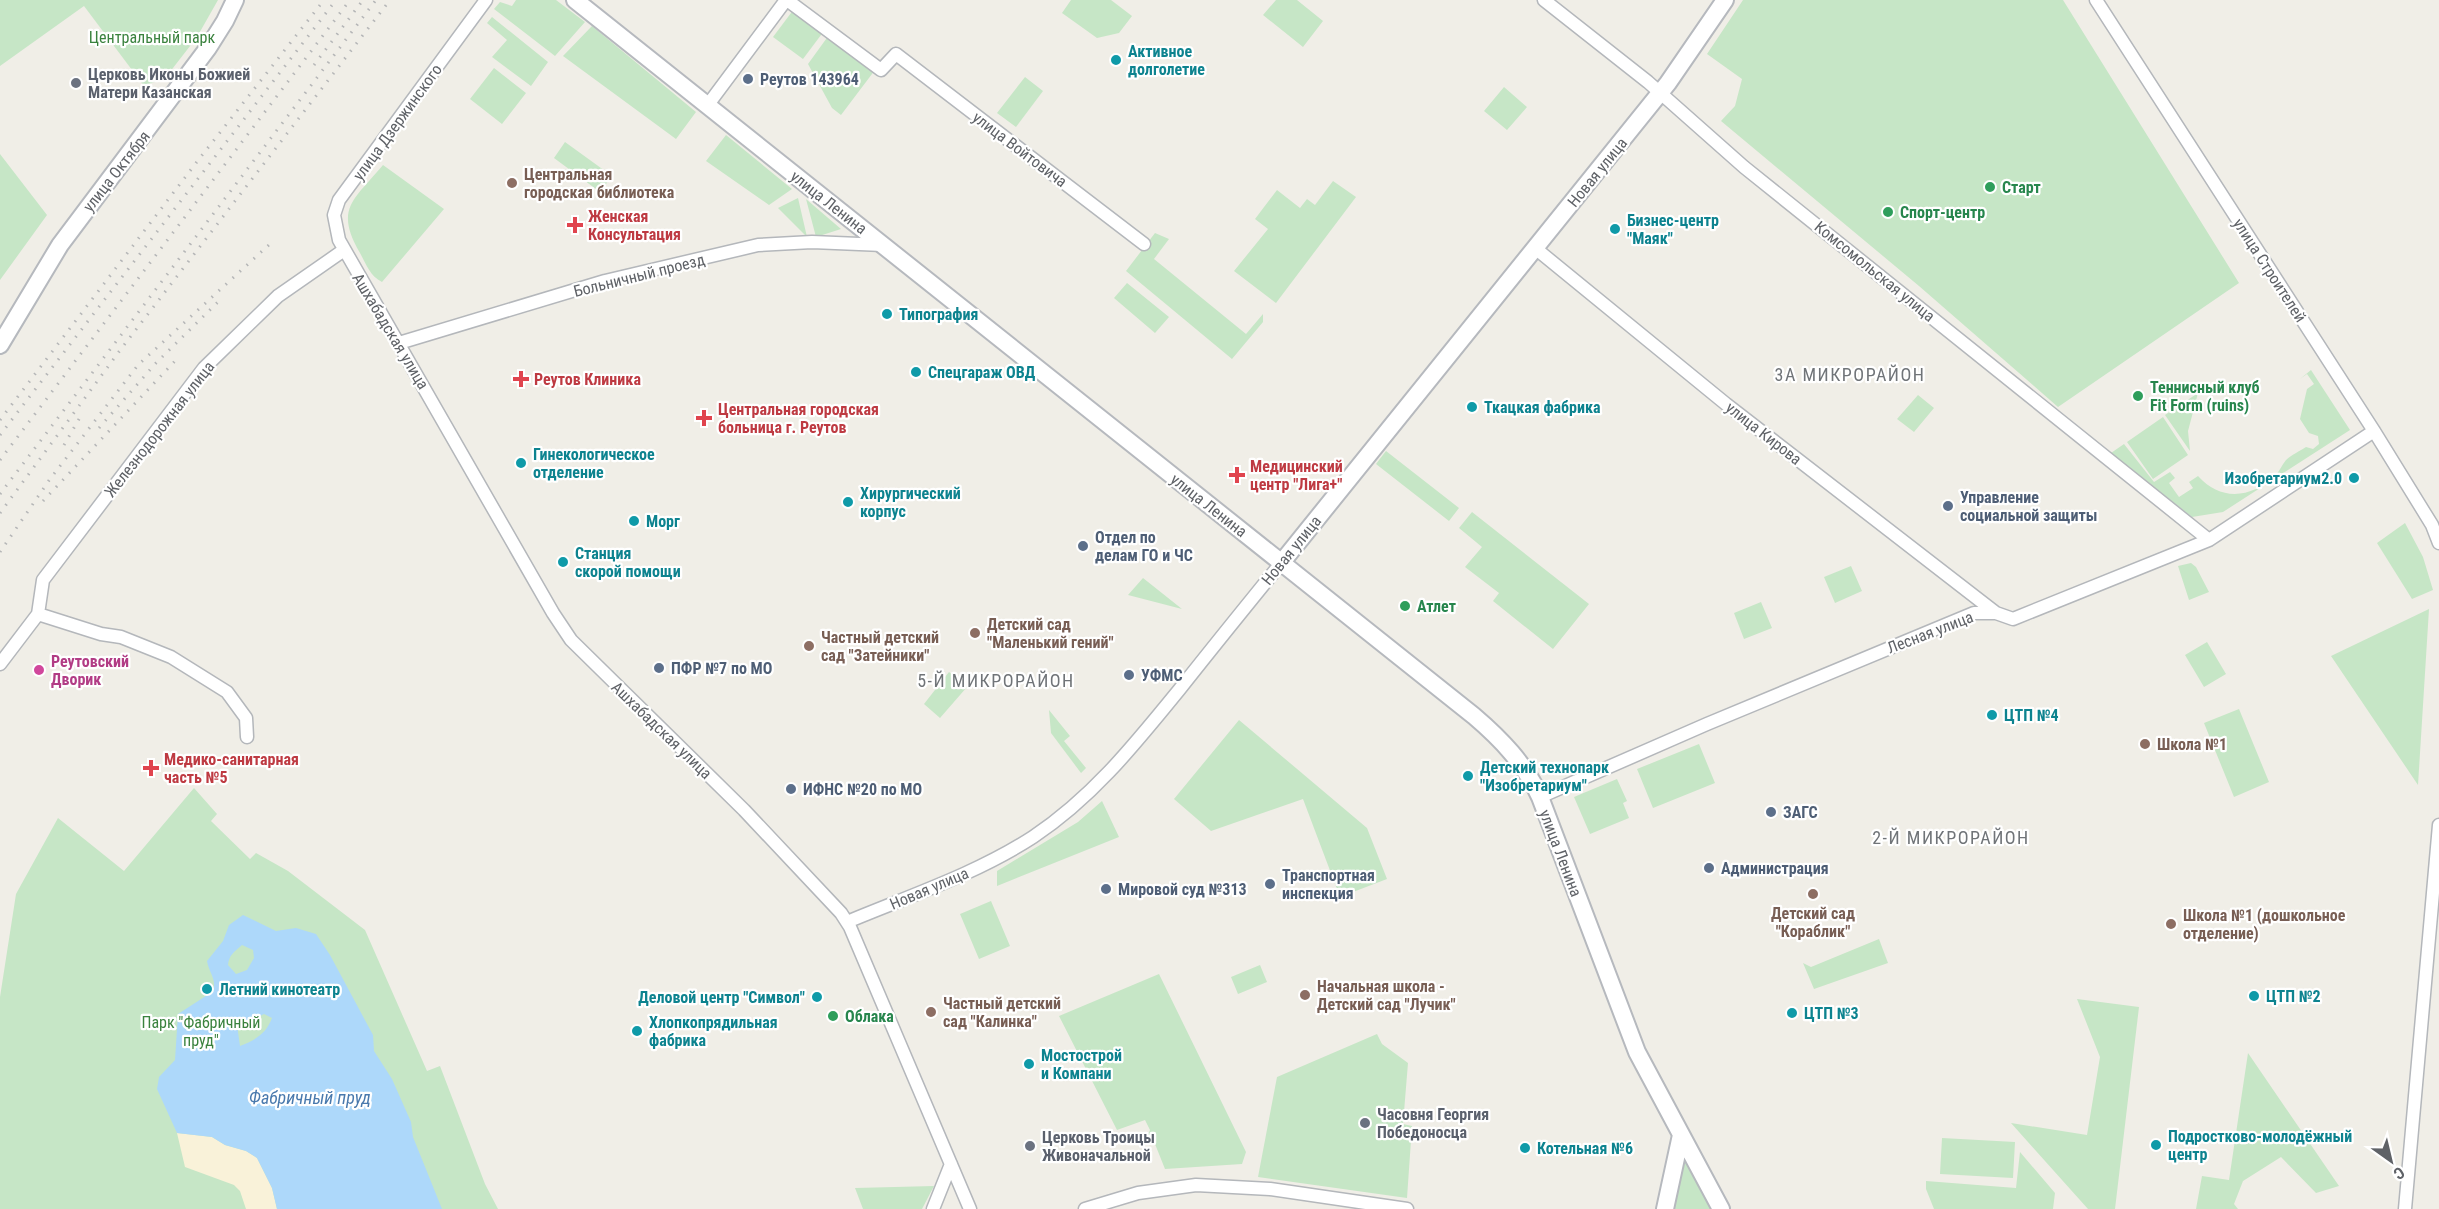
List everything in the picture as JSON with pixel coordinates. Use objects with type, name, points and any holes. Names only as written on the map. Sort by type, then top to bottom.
[{"type":"street","name":"улица Октября","points":[[0,345],[60,245],[208,48],[235,0]]},
{"type":"street","name":"улица Дзержинского","points":[[344,250],[334,222],[335,208],[339,200],[486,0]]},
{"type":"street","name":"улица Ленина","points":[[575,0],[1485,726],[1522,765],[1540,797],[1637,1052],[1721,1209]]},
{"type":"street","points":[[707,106],[786,0]]},
{"type":"street","name":"улица Войтовича","points":[[786,0],[881,70],[896,54],[1144,244]]},
{"type":"street","name":"Комсомольская улица","points":[[1544,0],[1660,93],[1701,131],[2209,540]]},
{"type":"street","name":"Новая улица","points":[[847,922],[969,871],[1016,848],[1068,811],[1098,784],[1134,744],[1660,93],[1725,0]]},
{"type":"street","name":"улица Строителей","points":[[2096,0],[2374,431],[2432,525],[2439,543]]},
{"type":"street","name":"Больничный проезд","points":[[399,343],[605,281],[758,245],[812,242],[884,245]]},
{"type":"street","name":"улица Кирова","points":[[1535,248],[1733,409],[1996,614]]},
{"type":"street","name":"Ашхабадская улица","points":[[344,250],[571,640],[744,810],[847,922],[970,1209]]},
{"type":"street","name":"Железнодорожная улица","points":[[0,664],[38,614],[43,580],[204,368],[278,296],[344,250]]},
{"type":"street","name":"Лесная улица","points":[[1540,797],[1707,724],[1974,613],[1996,614],[2013,619],[2209,540],[2374,431]]},
{"type":"street","points":[[38,614],[100,634],[121,637],[171,657],[227,692],[246,718],[247,737]]},
{"type":"street","points":[[2404,1209],[2439,825]]},
{"type":"street","points":[[1665,1209],[1681,1135]]},
{"type":"street","points":[[933,1209],[951,1164]]},
{"type":"street","points":[[1085,1209],[1138,1193],[1196,1185],[1270,1189],[1407,1209]]},
{"type":"green space","name":"Центральный парк","points":[[0,0],[218,0],[197,37],[166,77],[144,86],[84,6],[0,66]]},
{"type":"green space","points":[[516,0],[556,0],[585,22],[555,56],[494,9],[500,2],[512,6]]},
{"type":"green space","points":[[1071,0],[1111,0],[1132,16],[1119,33],[1097,38],[1062,13]]},
{"type":"green space","points":[[1276,0],[1297,0],[1323,21],[1303,47],[1263,15]]},
{"type":"green space","name":"Старт","points":[[1743,0],[2063,0],[2239,283],[2058,407],[1919,286],[1721,121],[1735,106],[1742,79],[1707,54]]},
{"type":"green space","points":[[794,9],[824,31],[803,59],[773,37]]},
{"type":"green space","points":[[492,17],[548,62],[531,86],[492,57],[507,40],[487,23]]},
{"type":"green space","points":[[592,26],[696,112],[676,139],[563,56]]},
{"type":"green space","points":[[829,35],[875,70],[841,115],[832,108],[808,64]]},
{"type":"green space","points":[[494,68],[526,93],[502,124],[470,99]]},
{"type":"green space","points":[[1025,77],[1043,91],[1016,127],[997,113]]},
{"type":"green space","points":[[1504,87],[1527,107],[1507,130],[1484,111]]},
{"type":"green space","points":[[726,135],[792,189],[769,205],[706,161]]},
{"type":"green space","points":[[565,142],[612,176],[600,192],[554,158]]},
{"type":"green space","points":[[0,154],[47,215],[0,280]]},
{"type":"green space","points":[[383,165],[444,209],[382,282],[369,269],[352,238],[348,215],[356,196]]},
{"type":"green space","points":[[1333,181],[1356,197],[1276,303],[1234,271],[1268,229],[1255,219],[1277,190],[1300,208],[1307,199],[1315,205]]},
{"type":"green space","points":[[798,198],[807,237],[778,208]]},
{"type":"green space","points":[[806,199],[841,229],[816,237]]},
{"type":"green space","points":[[1155,233],[1169,239],[1154,259],[1246,334],[1263,314],[1263,322],[1232,359],[1126,271]]},
{"type":"green space","points":[[1127,283],[1169,317],[1155,333],[1114,298]]},
{"type":"green space","points":[[2311,370],[2350,430],[2223,512],[2192,517],[2111,453],[2124,444],[2154,482],[2170,472],[2175,478],[2169,483],[2179,497],[2193,488],[2189,482],[2198,476],[2207,484],[2226,493],[2237,494],[2257,489],[2276,475],[2290,456],[2306,447],[2313,449],[2319,444],[2318,436],[2309,433],[2300,419],[2307,389],[2314,384],[2307,374],[2300,379]]},
{"type":"green space","points":[[2198,393],[2188,431],[2190,451],[2165,415]]},
{"type":"green space","points":[[1918,395],[1934,408],[1914,432],[1897,419]]},
{"type":"green space","points":[[2163,417],[2188,455],[2153,479],[2127,442]]},
{"type":"green space","points":[[1386,451],[1459,508],[1449,521],[1376,464]]},
{"type":"green space","points":[[1472,512],[1589,604],[1553,649],[1493,601],[1499,593],[1465,567],[1482,547],[1459,528]]},
{"type":"green space","points":[[2405,523],[2423,557],[2433,590],[2412,599],[2377,543]]},
{"type":"green space","points":[[2191,563],[2196,567],[2209,592],[2189,600],[2178,566]]},
{"type":"green space","points":[[1851,566],[1862,591],[1835,603],[1824,577]]},
{"type":"green space","points":[[1143,578],[1182,609],[1128,595]]},
{"type":"green space","points":[[1761,602],[1772,628],[1744,639],[1734,613]]},
{"type":"green space","points":[[2429,609],[2418,785],[2331,656]]},
{"type":"green space","points":[[2207,642],[2226,674],[2204,687],[2185,655]]},
{"type":"green space","points":[[949,672],[967,687],[940,718],[924,704]]},
{"type":"green space","points":[[2239,709],[2269,782],[2234,797],[2204,723]]},
{"type":"green space","points":[[1049,710],[1070,736],[1064,741],[1086,768],[1081,773],[1051,733]]},
{"type":"green space","points":[[1239,720],[1367,828],[1387,879],[1340,897],[1303,799],[1211,831],[1174,799]]},
{"type":"green space","points":[[1699,744],[1715,783],[1653,808],[1637,769]]},
{"type":"green space","points":[[1617,779],[1627,801],[1623,803],[1629,818],[1590,834],[1574,797]]},
{"type":"green space","name":"Парк \"Фабричный пруд\"","points":[[194,788],[217,814],[211,821],[250,859],[256,853],[288,871],[365,930],[427,1071],[440,1066],[485,1184],[498,1209],[0,1209],[0,997],[16,894],[58,818],[124,871]]},
{"type":"green space","points":[[1102,801],[1119,837],[997,886],[997,871],[1078,822]]},
{"type":"green space","points":[[991,901],[1010,946],[979,959],[960,914]]},
{"type":"green space","points":[[1879,939],[1888,963],[1814,989],[1803,963],[1811,967]]},
{"type":"green space","points":[[1260,965],[1267,982],[1238,994],[1231,977]]},
{"type":"green space","points":[[1159,974],[1246,1152],[1242,1164],[1165,1169],[1155,1144],[1146,1139],[1150,1130],[1145,1120],[1117,1130],[1059,1016]]},
{"type":"green space","points":[[2077,999],[2139,1007],[2115,1209],[2088,1209],[2011,1123],[2087,1135],[2100,1057]]},
{"type":"green space","points":[[1377,1034],[1382,1044],[1408,1063],[1403,1124],[1412,1126],[1407,1198],[1258,1177],[1277,1077]]},
{"type":"green space","points":[[2248,1053],[2339,1186],[2316,1193],[2281,1157],[2243,1181],[2234,1204],[2238,1209],[2196,1209],[2202,1176],[2229,1180]]},
{"type":"green space","points":[[1942,1138],[2015,1142],[2013,1178],[1940,1174]]},
{"type":"green space","points":[[2020,1152],[2055,1193],[2053,1209],[1934,1209],[1926,1189],[1926,1181],[2016,1188]]},
{"type":"green space","points":[[1682,1156],[1711,1209],[1670,1209]]},
{"type":"green space","points":[[934,1186],[922,1209],[863,1209],[855,1188]]},
{"type":"sand","points":[[177,1133],[212,1137],[257,1158],[272,1188],[277,1209],[246,1209],[240,1191],[234,1185],[185,1167]]},
{"type":"water","name":"Фабричный пруд","points":[[243,915],[276,931],[296,928],[316,934],[330,955],[373,1035],[374,1051],[392,1079],[411,1122],[413,1137],[442,1209],[277,1209],[272,1188],[257,1158],[212,1137],[177,1133],[157,1089],[159,1077],[175,1060],[178,1014],[212,992],[214,988],[207,961],[223,941],[229,925]],"holes":[[[242,945],[253,950],[254,958],[247,970],[236,974],[228,965],[229,959]],[[264,1014],[272,1018],[267,1028],[255,1039],[240,1046],[237,1025]]]},
{"type":"railway","points":[[0,420],[324,0]]},
{"type":"railway","points":[[0,435],[336,0]]},
{"type":"railway","points":[[0,460],[350,0]]},
{"type":"railway","points":[[314,65],[363,0]]},
{"type":"railway","points":[[0,494],[376,0]]},
{"type":"railway","points":[[0,513],[121,349],[390,0]]},
{"type":"railway","points":[[0,552],[50,479],[138,365],[271,243]]},
{"type":"railway","points":[[99,428],[156,363],[221,299]]},
{"type":"railway","points":[[43,501],[175,361]]},
{"type":"railway","points":[[64,445],[82,414]]},
{"type":"place","name":"Активное долголетие","points":[[1116,60]]},
{"type":"place","name":"Реутов 143964","points":[[748,79]]},
{"type":"place","name":"Церковь Иконы Божией Матери Казанская","points":[[76,83]]},
{"type":"place","name":"Центральная городская библиотека","points":[[512,183]]},
{"type":"place","name":"Старт","points":[[1990,187]]},
{"type":"place","name":"Спорт-центр","points":[[1888,212]]},
{"type":"place","name":"Женская Консультация","points":[[575,225]]},
{"type":"place","name":"Бизнес-центр \"Маяк\"","points":[[1615,229]]},
{"type":"place","name":"Типография","points":[[887,314]]},
{"type":"place","name":"Спецгараж ОВД","points":[[916,372]]},
{"type":"place","name":"Реутов Клиника","points":[[521,379]]},
{"type":"place","name":"Теннисный клуб Fit Form (ruins)","points":[[2138,396]]},
{"type":"place","name":"Ткацкая фабрика","points":[[1472,407]]},
{"type":"place","name":"Центральная городская больница г. Реутов","points":[[704,418]]},
{"type":"place","name":"Гинекологическое отделение","points":[[521,463]]},
{"type":"place","name":"Медицинский центр \"Лига+\"","points":[[1237,475]]},
{"type":"place","name":"Изобретариум2.0","points":[[2354,478]]},
{"type":"place","name":"Хирургический корпус","points":[[848,502]]},
{"type":"place","name":"Управление социальной защиты","points":[[1948,506]]},
{"type":"place","name":"Морг","points":[[634,521]]},
{"type":"place","name":"Отдел по делам ГО и ЧС","points":[[1083,546]]},
{"type":"place","name":"Станция скорой помощи","points":[[563,562]]},
{"type":"place","name":"Атлет","points":[[1405,606]]},
{"type":"place","name":"Детский сад \"Маленький гений\"","points":[[975,633]]},
{"type":"place","name":"Частный детский сад \"Затейники\"","points":[[809,646]]},
{"type":"place","name":"ПФР №7 по МО","points":[[659,668]]},
{"type":"place","name":"Реутовский Дворик","points":[[39,670]]},
{"type":"place","name":"УФМС","points":[[1129,675]]},
{"type":"place","name":"ЦТП №4","points":[[1992,715]]},
{"type":"place","name":"Школа №1","points":[[2145,744]]},
{"type":"place","name":"Медико-санитарная часть №5","points":[[151,768]]},
{"type":"place","name":"Детский технопарк \"Изобретариум\"","points":[[1468,776]]},
{"type":"place","name":"ИФНС №20 по МО","points":[[791,789]]},
{"type":"place","name":"ЗАГС","points":[[1771,812]]},
{"type":"place","name":"Администрация","points":[[1709,868]]},
{"type":"place","name":"Транспортная инспекция","points":[[1270,884]]},
{"type":"place","name":"Мировой суд №313","points":[[1106,889]]},
{"type":"place","name":"Детский сад \"Кораблик\"","points":[[1813,894]]},
{"type":"place","name":"Школа №1 (дошкольное отделение)","points":[[2171,924]]},
{"type":"place","name":"Летний кинотеатр","points":[[207,989]]},
{"type":"place","name":"Начальная школа - Детский сад \"Лучик\"","points":[[1305,995]]},
{"type":"place","name":"ЦТП №2","points":[[2254,996]]},
{"type":"place","name":"Деловой центр \"Символ\"","points":[[817,997]]},
{"type":"place","name":"Частный детский сад \"Калинка\"","points":[[931,1012]]},
{"type":"place","name":"ЦТП №3","points":[[1792,1013]]},
{"type":"place","name":"Облака","points":[[833,1016]]},
{"type":"place","name":"Хлопкопрядильная фабрика","points":[[637,1031]]},
{"type":"place","name":"Мостострой и Компани","points":[[1029,1064]]},
{"type":"place","name":"Часовня Георгия Победоносца","points":[[1365,1123]]},
{"type":"place","name":"Подростково-молодёжный центр","points":[[2156,1145]]},
{"type":"place","name":"Церковь Троицы Живоначальной","points":[[1030,1146]]},
{"type":"place","name":"Котельная №6","points":[[1525,1148]]},
{"type":"district","name":"3А МИКРОРАЙОН","points":[[1850,375]]},
{"type":"district","name":"5-Й МИКРОРАЙОН","points":[[996,681]]},
{"type":"district","name":"2-Й МИКРОРАЙОН","points":[[1951,838]]}]
